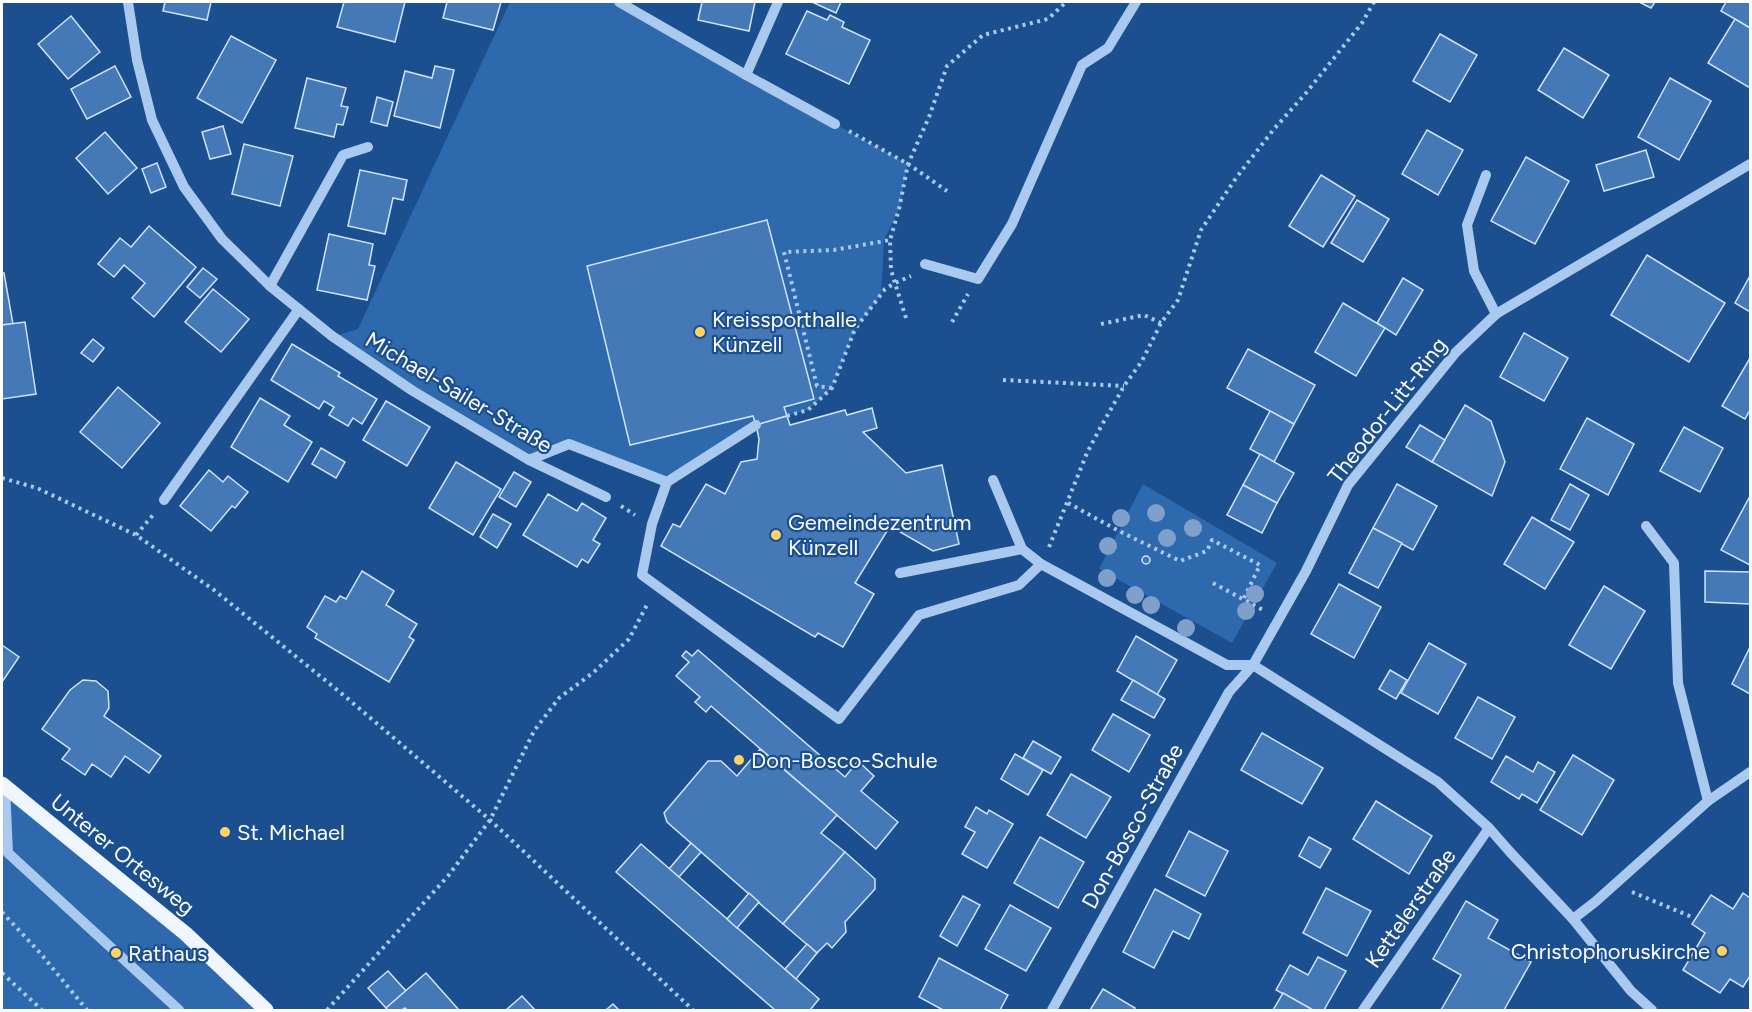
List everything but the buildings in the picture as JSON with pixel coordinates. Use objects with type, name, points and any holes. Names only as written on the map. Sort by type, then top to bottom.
[{"type":"main road","name":"Unterer Ortesweg","points":[[3,786],[186,934],[266,1011]]},
{"type":"street","name":"Michael-Sailer-Straße","points":[[128,2],[137,60],[152,120],[184,187],[222,238],[270,286],[332,336],[413,391],[529,460],[606,497]]},
{"type":"street","points":[[619,2],[836,124]]},
{"type":"street","points":[[746,75],[778,2]]},
{"type":"street","points":[[925,264],[978,279],[1012,224],[1082,65],[1108,48],[1136,2]]},
{"type":"street","points":[[270,286],[343,155],[368,147]]},
{"type":"street","name":"Theodor-Litt-Ring","points":[[1253,665],[1306,571],[1348,485],[1456,352],[1496,314],[1750,164]]},
{"type":"street","points":[[1486,175],[1467,225],[1474,271],[1496,314]]},
{"type":"street","points":[[165,500],[299,309]]},
{"type":"street","points":[[756,425],[667,482],[652,524],[642,575],[839,719],[919,615],[1019,585],[1041,564]]},
{"type":"street","points":[[529,460],[569,444],[667,482]]},
{"type":"street","points":[[993,480],[1023,549],[1041,564],[1227,665],[1253,665],[1438,782],[1489,828],[1573,919],[1631,991],[1652,1011]]},
{"type":"street","points":[[1646,526],[1674,563],[1678,683],[1708,801]]},
{"type":"street","points":[[900,573],[1023,549]]},
{"type":"street","name":"Don-Bosco-Straße","points":[[1052,1011],[1229,692],[1253,665]]},
{"type":"street","points":[[1573,919],[1615,885],[1708,801],[1750,772]]},
{"type":"street","points":[[3,786],[8,853],[179,1011]]},
{"type":"street","name":"Kettelerstraße","points":[[1364,1011],[1489,828]]},
{"type":"path","points":[[906,318],[891,270],[890,240],[908,164],[929,117],[947,66],[983,34],[1048,19],[1066,2]]},
{"type":"path","points":[[1041,564],[1087,453],[1124,386],[1142,361],[1161,323],[1178,300],[1201,230],[1236,178],[1362,23],[1374,2]]},
{"type":"path","points":[[836,124],[908,164],[947,191]]},
{"type":"path","points":[[832,388],[817,386],[784,252],[834,250],[890,240]]},
{"type":"path","points":[[787,416],[808,410],[832,388],[855,329],[885,289],[912,276]]},
{"type":"path","points":[[952,322],[956,315]]},
{"type":"path","points":[[1101,324],[1144,315],[1161,323]]},
{"type":"path","points":[[1003,380],[1124,386]]},
{"type":"path","points":[[2,478],[37,488],[136,535],[223,598],[347,698],[490,820],[693,1011]]},
{"type":"path","points":[[606,497],[652,524]]},
{"type":"path","points":[[136,535],[165,500]]},
{"type":"path","points":[[1068,503],[1180,561],[1208,551],[1212,540],[1260,565],[1243,600]]},
{"type":"path","points":[[1213,583],[1279,620]]},
{"type":"path","points":[[327,1011],[448,876],[490,820],[534,731],[560,698],[594,672],[628,639],[658,587]]},
{"type":"path","points":[[1615,885],[1692,917]]},
{"type":"path","points":[[2,912],[41,954],[87,1011]]},
{"type":"path","points":[[2,974],[42,1011]]},
{"type":"shaded area","points":[[510,2],[625,2],[908,164],[899,209],[884,240],[881,295],[855,329],[832,388],[808,410],[756,425],[667,482],[569,444],[530,461],[332,337],[358,329]]},
{"type":"shaded area","points":[[1143,484],[1277,563],[1232,643],[1099,569]]},
{"type":"shaded area","points":[[2,784],[266,1010],[2,1010]]},
{"type":"place","name":"Kreissporthalle Künzell","points":[[700,332]]},
{"type":"place","name":"Gemeindezentrum Künzell","points":[[776,535]]},
{"type":"place","name":"Don-Bosco-Schule","points":[[739,760]]},
{"type":"place","name":"St. Michael","points":[[225,832]]},
{"type":"place","name":"Christophoruskirche","points":[[1722,951]]},
{"type":"place","name":"Rathaus","points":[[116,953]]}]
